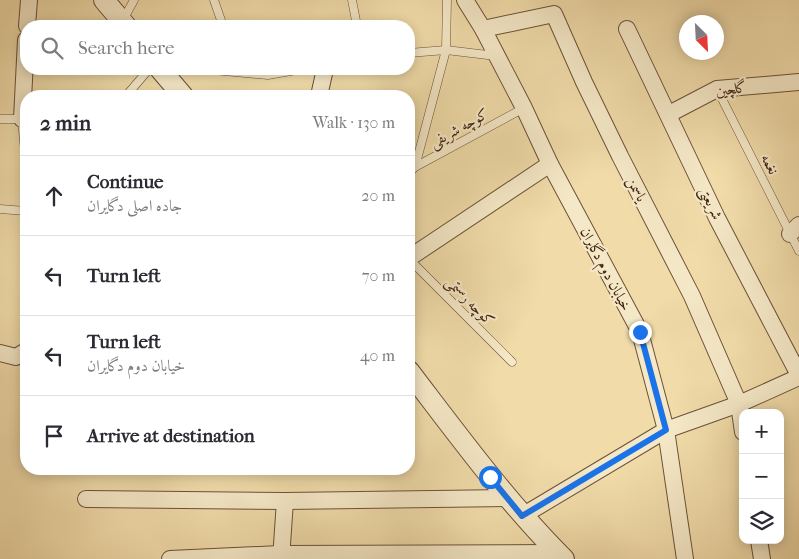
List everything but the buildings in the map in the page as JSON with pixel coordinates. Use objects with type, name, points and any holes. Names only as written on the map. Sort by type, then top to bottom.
[{"type":"street","points":[[27,20],[29,0]]},
{"type":"street","points":[[104,0],[121,20]]},
{"type":"street","name":"خیابان دوم دگایران","points":[[465,0],[483,28],[550,164],[640,332],[666,430],[685,559]]},
{"type":"street","name":"یاسمن","points":[[483,28],[554,14],[620,156],[692,296],[740,409]]},
{"type":"street","name":"شریعتی","points":[[627,30],[669,114],[717,218],[799,376]]},
{"type":"street","points":[[23,90],[24,75]]},
{"type":"street","points":[[165,75],[178,90]]},
{"type":"street","points":[[320,90],[324,75]]},
{"type":"street","name":"گلچین","points":[[669,114],[717,88],[799,82]]},
{"type":"street","points":[[415,255],[550,164]]},
{"type":"street","points":[[0,353],[16,357],[20,355]]},
{"type":"street","points":[[522,516],[666,430],[739,404],[799,376]]},
{"type":"street","points":[[415,382],[522,516],[561,556]]},
{"type":"street","points":[[86,500],[508,498]]},
{"type":"street","points":[[280,556],[284,500]]},
{"type":"street","points":[[760,544],[762,559]]},
{"type":"street","points":[[170,559],[280,556],[561,556]]},
{"type":"lane","points":[[126,20],[134,0]]},
{"type":"lane","points":[[214,0],[221,20]]},
{"type":"lane","points":[[352,0],[356,20]]},
{"type":"lane","points":[[415,159],[446,50],[447,0]]},
{"type":"lane","points":[[415,53],[446,50],[496,56]]},
{"type":"lane","points":[[131,90],[144,75]]},
{"type":"lane","name":"نغمه","points":[[717,88],[794,229],[799,251]]},
{"type":"lane","name":"کوچه شریفی","points":[[415,168],[524,108]]},
{"type":"lane","points":[[0,119],[20,119]]},
{"type":"lane","points":[[0,209],[20,211]]},
{"type":"lane","name":"کوچه رستمی","points":[[415,265],[512,362]]},
{"type":"route","points":[[490,477],[522,516],[666,430],[640,332]]}]
